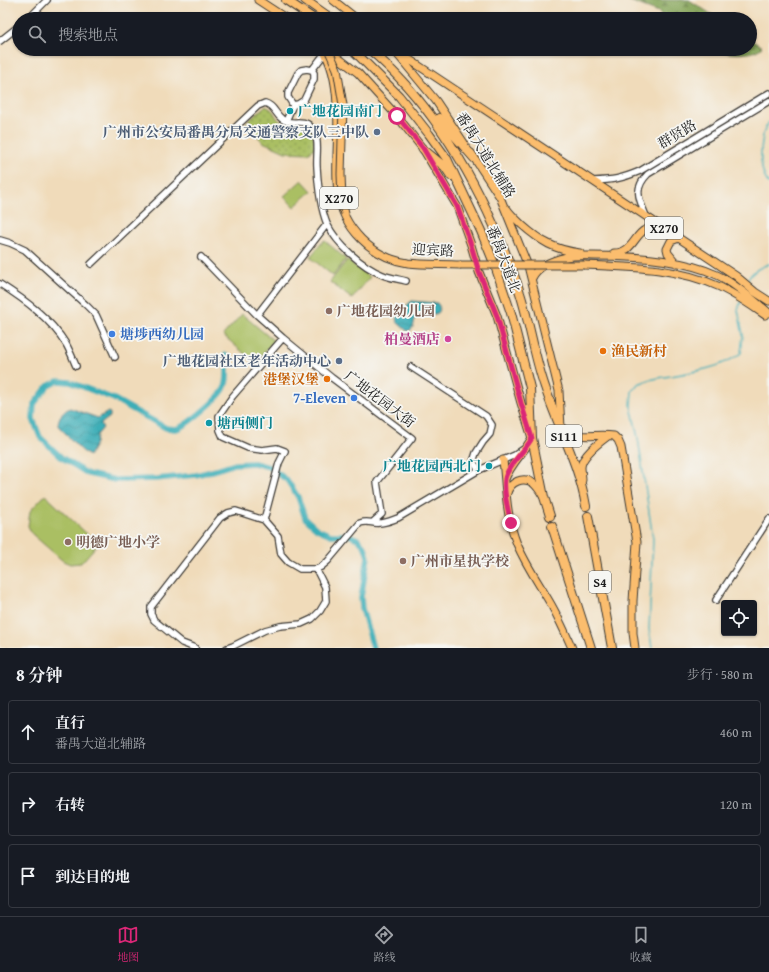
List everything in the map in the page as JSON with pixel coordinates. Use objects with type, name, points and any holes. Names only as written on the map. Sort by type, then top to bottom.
[{"type":"highway","points":[[286,0],[302,12]]},
{"type":"highway","points":[[305,0],[322,12]]},
{"type":"highway","name":"番禺大道北","points":[[359,56],[409,107],[447,159],[494,263],[510,313],[530,388],[532,438],[544,497],[550,516]]},
{"type":"highway","name":"番禺大道北","points":[[377,56],[408,88],[433,118],[464,166],[493,222],[520,292],[544,386],[582,484],[586,506]]},
{"type":"highway","points":[[408,88],[432,110],[474,158]]},
{"type":"highway","points":[[423,148],[444,168],[462,194]]},
{"type":"highway","points":[[525,369],[539,366]]},
{"type":"highway","name":"S4","points":[[588,516],[612,648]]},
{"type":"highway","name":"S4","points":[[552,526],[591,648]]},
{"type":"main road","points":[[258,0],[276,12]]},
{"type":"main road","points":[[333,0],[348,12]]},
{"type":"main road","name":"迎宾路","points":[[329,56],[337,69],[343,105],[341,174],[342,200],[345,214],[354,231],[369,247],[394,260],[408,263],[643,267],[673,272],[711,283],[752,302],[769,318]]},
{"type":"main road","points":[[334,56],[358,73],[397,116],[423,148],[457,206],[479,272],[497,316],[532,438],[528,447],[513,465],[505,479]]},
{"type":"main road","name":"番禺大道北辅路","points":[[401,56],[436,101],[500,197],[532,278],[559,391],[561,428]]},
{"type":"main road","name":"X270","points":[[405,56],[680,238],[736,276],[755,292],[769,301]]},
{"type":"main road","points":[[500,197],[509,212],[538,239],[570,252],[582,254],[619,253],[626,250],[636,240],[640,233],[646,229],[655,228],[662,232],[669,231]]},
{"type":"main road","points":[[676,263],[668,253],[667,249],[671,241],[680,238]]},
{"type":"main road","points":[[532,278],[540,267],[568,257],[612,256],[658,259],[718,275],[752,302],[769,313]]},
{"type":"main road","points":[[561,428],[571,434],[586,437],[614,436],[618,440],[621,447],[636,527],[637,556],[633,601],[633,633],[635,648]]},
{"type":"main road","points":[[582,484],[581,466],[583,459],[608,436]]},
{"type":"main road","points":[[503,460],[506,497],[517,544],[532,573],[556,612],[572,648]]},
{"type":"main road","points":[[506,497],[510,485],[517,481],[526,480],[537,487],[544,497]]},
{"type":"street","points":[[35,12],[47,0]]},
{"type":"street","points":[[0,41],[12,32]]},
{"type":"street","points":[[312,70],[321,56]]},
{"type":"street","points":[[293,105],[288,98],[288,93],[298,73],[301,70],[312,70]]},
{"type":"street","points":[[293,105],[304,100],[314,79],[312,70]]},
{"type":"street","name":"群贤路","points":[[592,181],[611,181],[640,171],[769,93]]},
{"type":"street","name":"群贤路","points":[[646,216],[640,202],[638,190],[642,180],[648,174],[768,102]]},
{"type":"street","points":[[91,264],[258,106],[265,103],[271,105],[281,119],[289,123],[305,122],[310,126],[317,138],[318,174],[322,205],[327,224],[334,235],[363,265],[383,276],[406,281]]},
{"type":"street","points":[[286,121],[293,105]]},
{"type":"street","points":[[257,315],[327,224]]},
{"type":"street","points":[[0,240],[25,250],[96,315],[115,357]]},
{"type":"street","name":"广地花园大街","points":[[201,257],[257,315],[283,338],[332,378],[412,438],[377,482],[382,514],[373,522]]},
{"type":"street","points":[[0,284],[24,299],[53,327],[66,344],[76,366]]},
{"type":"street","points":[[264,520],[279,463],[285,451],[277,448],[262,450],[248,448],[223,437],[220,430],[219,416],[232,397],[283,338]]},
{"type":"street","points":[[411,367],[486,416],[489,420],[492,425],[490,434],[476,453],[473,462],[479,470]]},
{"type":"street","points":[[195,648],[182,643],[154,620],[151,614],[151,607],[220,518],[228,513],[236,511],[264,520],[278,536],[281,554],[288,562],[300,569],[316,569],[328,561],[360,523],[367,521],[378,524],[398,518],[479,470],[515,455],[528,447]]},
{"type":"street","points":[[716,600],[769,519]]},
{"type":"street","points":[[227,648],[265,630],[280,626],[301,624],[312,618],[320,611],[326,601],[325,587],[316,569]]},
{"type":"green space","points":[[627,0],[689,0],[708,12],[659,12]]},
{"type":"green space","points":[[757,44],[762,47],[757,50]]},
{"type":"green space","points":[[265,106],[273,111],[280,121],[286,124],[307,126],[311,130],[314,137],[315,148],[308,153],[285,152],[263,142],[247,126],[247,122]]},
{"type":"green space","points":[[302,180],[312,191],[294,207],[284,196]]},
{"type":"green space","points":[[324,240],[346,259],[333,276],[310,257]]},
{"type":"green space","points":[[347,260],[370,277],[352,299],[330,282]]},
{"type":"green space","points":[[242,314],[274,341],[255,363],[223,335]]},
{"type":"green space","points":[[45,495],[98,544],[81,563],[70,564],[63,561],[32,534],[28,526],[30,511]]},
{"type":"water","points":[[412,301],[437,303],[440,310],[436,314],[418,314],[412,328],[407,331],[397,322],[396,318]]},
{"type":"water","points":[[70,408],[98,418],[108,412],[110,413],[110,417],[101,425],[103,428],[97,435],[96,443],[89,456],[58,426],[61,415]]},
{"type":"waterway","points":[[769,122],[764,130],[761,148],[763,173],[769,184]]},
{"type":"waterway","points":[[747,282],[750,276],[756,271],[769,264]]},
{"type":"waterway","points":[[652,648],[649,629],[653,539],[638,438],[631,406],[632,391],[638,384],[649,380],[710,368],[732,359],[741,353],[743,335],[738,310],[741,301]]},
{"type":"waterway","points":[[226,355],[227,377],[224,389],[202,412],[176,429],[166,428],[114,399],[70,382],[58,381],[48,386],[34,404],[33,419],[40,437],[61,457],[88,474],[115,480],[156,479],[196,475],[235,464],[254,463],[269,467],[287,480],[298,497],[305,518],[317,529],[331,535],[349,535],[358,539],[365,547],[368,557],[361,597],[362,608],[373,648]]},
{"type":"place","name":"广地花园南门","points":[[290,111]]},
{"type":"place","name":"广州市公安局番禺分局交通警察支队三中队","points":[[377,132]]},
{"type":"place","name":"广地花园幼儿园","points":[[329,311]]},
{"type":"place","name":"塘埗西幼儿园","points":[[112,334]]},
{"type":"place","name":"柏曼酒店","points":[[448,339]]},
{"type":"place","name":"渔民新村","points":[[603,351]]},
{"type":"place","name":"广地花园社区老年活动中心","points":[[339,361]]},
{"type":"place","name":"港堡汉堡","points":[[327,379]]},
{"type":"place","name":"7-Eleven","points":[[354,398]]},
{"type":"place","name":"塘西侧门","points":[[209,423]]},
{"type":"place","name":"广地花园西北门","points":[[489,466]]},
{"type":"place","name":"明德广地小学","points":[[68,542]]},
{"type":"place","name":"广州市星执学校","points":[[403,561]]},
{"type":"route","points":[[397,116],[423,148],[457,206],[479,272],[497,316],[532,438],[528,447],[513,465],[505,479],[506,497],[511,523]]}]
